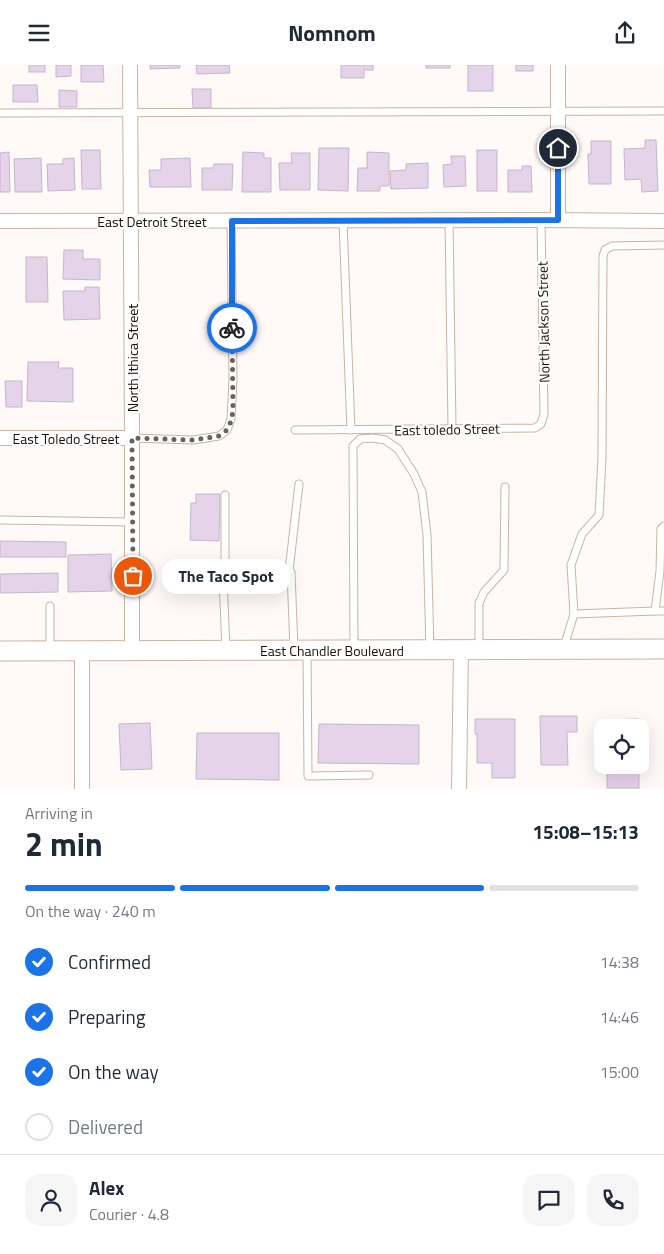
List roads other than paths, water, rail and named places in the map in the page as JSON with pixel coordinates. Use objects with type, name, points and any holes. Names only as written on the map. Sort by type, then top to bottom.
[{"type":"main road","name":"East Chandler Boulevard","points":[[0,651],[664,649]]},
{"type":"street","name":"North Ithica Street","points":[[130,65],[132,651]]},
{"type":"street","points":[[558,65],[558,220]]},
{"type":"street","name":"East Detroit Street","points":[[0,221],[664,221]]},
{"type":"street","name":"East Toledo Street","points":[[0,438],[132,438]]},
{"type":"street","points":[[459,789],[470,650]]},
{"type":"street","points":[[82,651],[82,789]]},
{"type":"lane","points":[[0,113],[664,111]]},
{"type":"lane","points":[[449,220],[452,428]]},
{"type":"lane","name":"North Jackson Street","points":[[541,220],[544,413],[541,424]]},
{"type":"lane","points":[[132,438],[193,440],[219,436],[227,430],[232,419],[233,380],[232,221]]},
{"type":"lane","points":[[343,221],[351,430]]},
{"type":"lane","points":[[563,650],[574,614],[571,565],[582,534],[599,515],[602,458],[603,256],[605,250],[612,246],[664,245]]},
{"type":"lane","name":"East toledo Street","points":[[296,430],[534,428],[541,424]]},
{"type":"lane","points":[[354,650],[353,446],[360,439],[372,438],[385,440],[398,449],[414,474],[422,492],[427,535],[430,650]]},
{"type":"lane","points":[[289,571],[299,484]]},
{"type":"lane","points":[[470,650],[484,592],[504,570],[505,487]]},
{"type":"lane","points":[[225,495],[225,569],[223,578],[226,651]]},
{"type":"lane","points":[[0,521],[132,522]]},
{"type":"lane","points":[[655,611],[660,571],[661,529],[664,526]]},
{"type":"lane","points":[[225,569],[230,566],[286,568],[291,572],[301,651],[308,776],[369,775]]},
{"type":"lane","points":[[50,605],[50,651]]},
{"type":"lane","points":[[574,614],[664,611]]},
{"type":"place","name":"The Taco Spot","points":[[133,576]]}]
